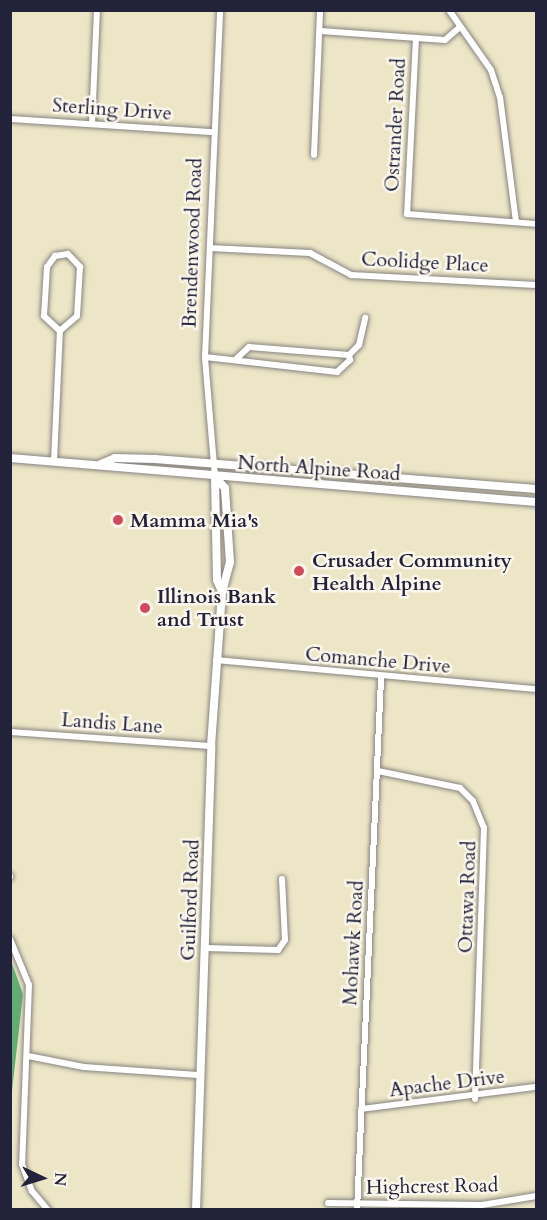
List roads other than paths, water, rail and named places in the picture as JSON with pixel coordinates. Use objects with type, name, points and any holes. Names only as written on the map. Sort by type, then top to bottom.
[{"type":"main road","name":"North Alpine Road","points":[[10,458],[101,464],[215,477],[537,502]]},
{"type":"main road","name":"North Alpine Road","points":[[101,464],[115,458],[537,489]]},
{"type":"main road","name":"Guilford Road","points":[[196,1209],[198,1075],[205,948],[211,746],[222,592],[217,580],[215,477]]},
{"type":"street","points":[[92,124],[97,10]]},
{"type":"street","name":"Brendenwood Road","points":[[215,477],[204,357],[210,248],[211,132],[220,10]]},
{"type":"street","points":[[314,155],[321,31],[320,10]]},
{"type":"street","points":[[449,10],[491,70],[500,96],[516,222],[537,224]]},
{"type":"street","points":[[321,31],[445,39],[460,27]]},
{"type":"street","name":"Ostrander Road","points":[[416,38],[407,214],[516,222]]},
{"type":"street","name":"Sterling Drive","points":[[10,119],[211,132]]},
{"type":"street","name":"Coolidge Place","points":[[210,248],[310,253],[351,274],[537,285]]},
{"type":"street","points":[[54,461],[60,331],[77,316],[80,267],[68,254],[55,256],[47,267],[44,316],[60,331]]},
{"type":"street","points":[[204,357],[235,360],[240,365],[338,372],[359,345],[365,318]]},
{"type":"street","points":[[235,360],[249,348],[349,355]]},
{"type":"street","name":"Comanche Drive","points":[[216,660],[381,679],[537,689]]},
{"type":"street","name":"Mohawk Road","points":[[357,1207],[381,679]]},
{"type":"street","name":"Landis Lane","points":[[10,732],[211,746]]},
{"type":"street","name":"Ottawa Road","points":[[378,771],[460,788],[473,801],[484,828],[475,1099]]},
{"type":"street","points":[[205,948],[278,950],[285,940],[282,879]]},
{"type":"street","points":[[10,939],[29,985],[22,1164],[32,1191],[48,1209]]},
{"type":"street","points":[[28,1056],[84,1067],[198,1075]]},
{"type":"street","name":"Apache Drive","points":[[361,1109],[475,1099],[537,1087]]},
{"type":"street","name":"Highcrest Road","points":[[328,1203],[357,1207],[482,1205],[537,1196]]},
{"type":"place","name":"Mamma Mia's","points":[[118,520]]},
{"type":"place","name":"Crusader Community Health Alpine","points":[[299,571]]},
{"type":"place","name":"Illinois Bank and Trust","points":[[145,608]]}]
